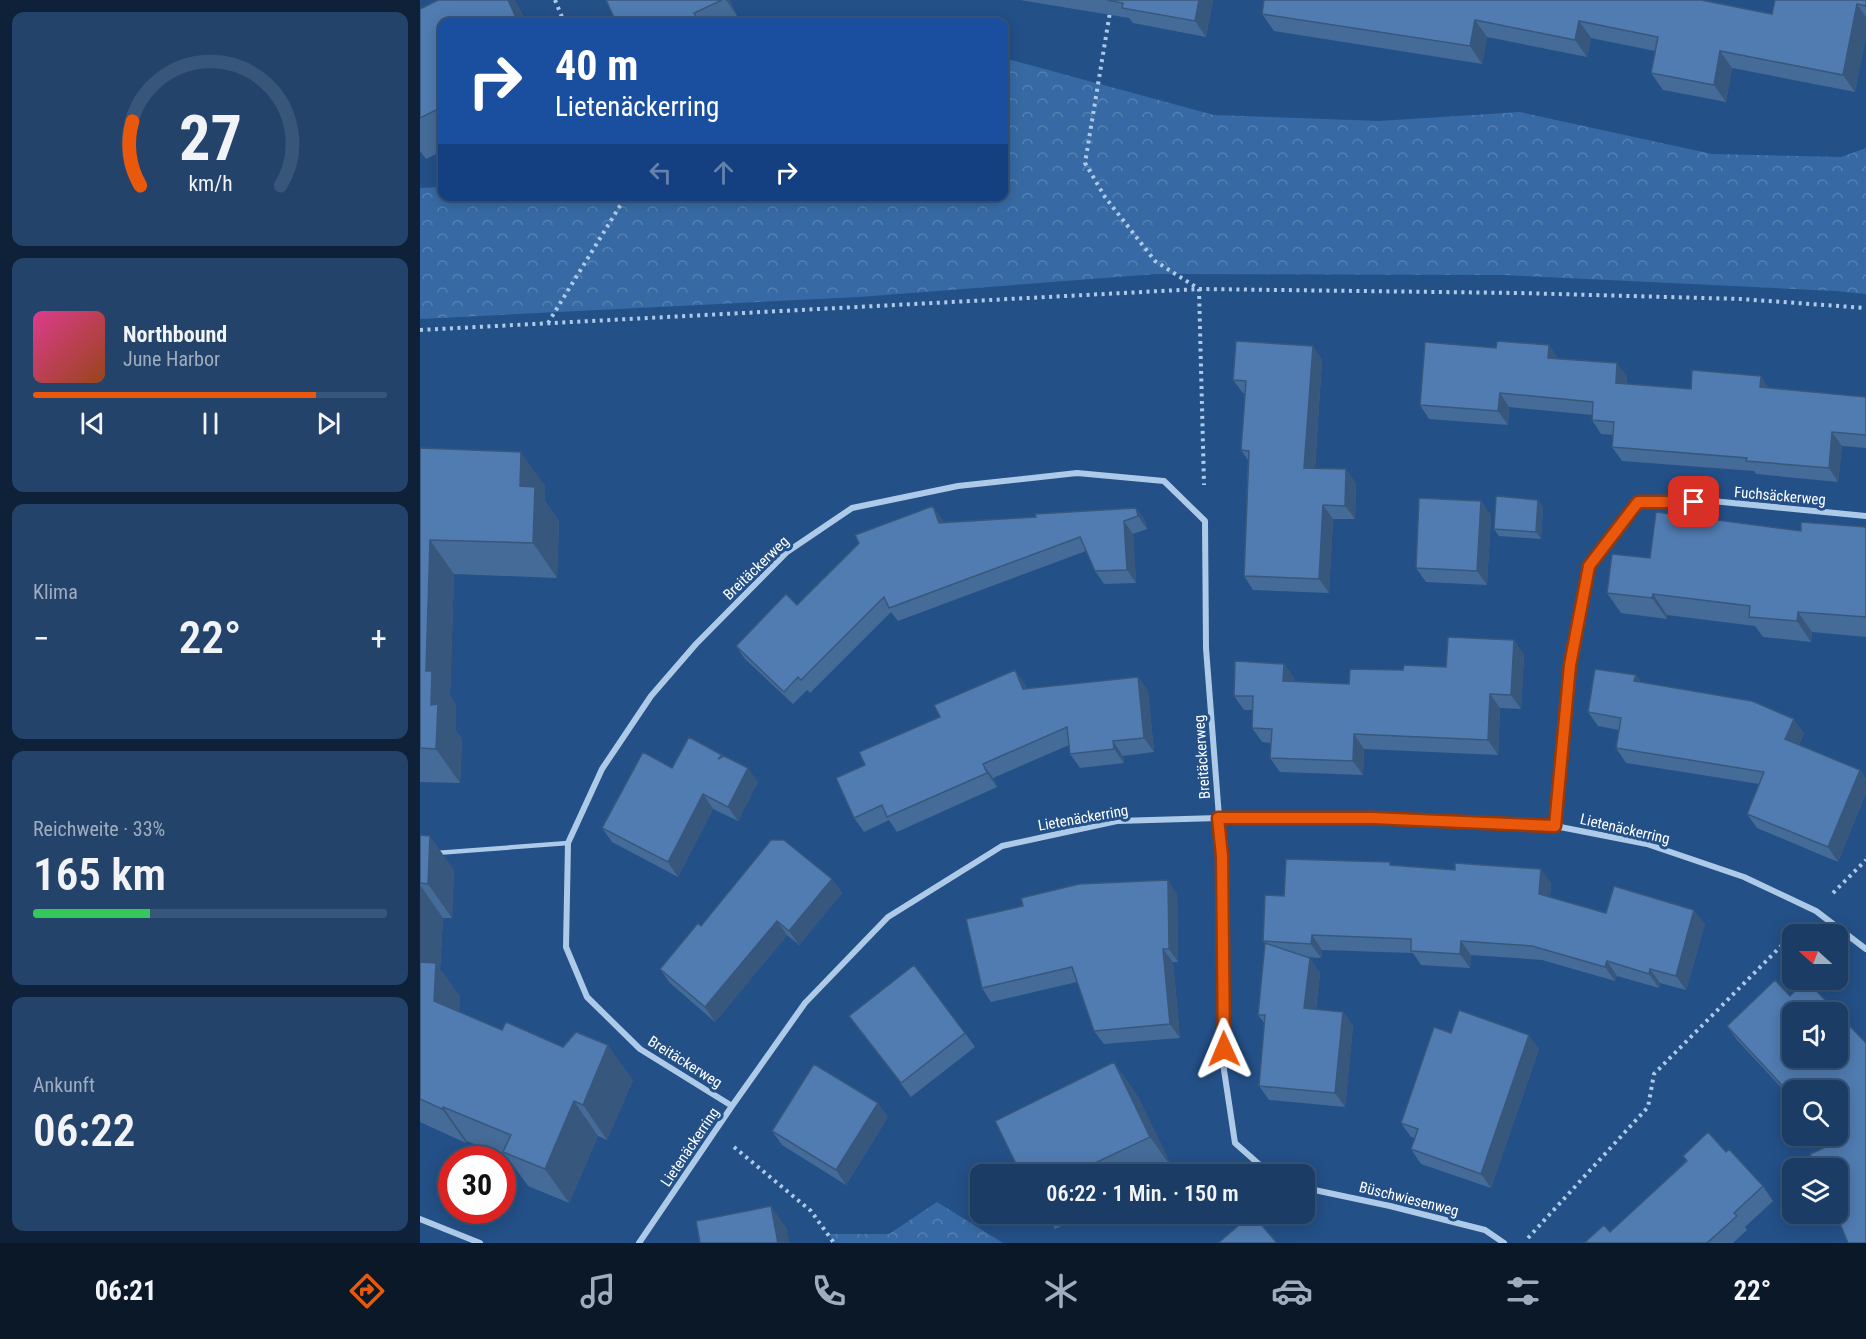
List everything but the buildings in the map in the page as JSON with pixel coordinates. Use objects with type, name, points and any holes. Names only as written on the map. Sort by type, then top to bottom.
[{"type":"street","name":"Breitäckerweg","points":[[732,1106],[640,1049],[587,997],[566,947],[568,843],[602,769],[651,696],[696,644],[787,552],[852,508],[958,486],[1077,473],[1164,481],[1205,521],[1206,648],[1218,818]]},
{"type":"street","name":"Fuchsäckerweg","points":[[1555,826],[1570,665],[1589,566],[1638,502],[1712,501],[1866,516]]},
{"type":"street","name":"Lietenäckerring","points":[[639,1243],[805,1003],[888,917],[1002,846],[1117,821],[1218,818],[1372,818],[1555,826],[1647,844],[1744,877],[1816,911],[1866,949]]},
{"type":"street","points":[[1218,818],[1222,856],[1224,1070],[1235,1143],[1259,1164]]},
{"type":"street","name":"Büschwiesenweg","points":[[1315,1190],[1485,1230],[1504,1243]]},
{"type":"street","points":[[420,1219],[480,1243]]},
{"type":"lane","points":[[431,854],[568,843]]},
{"type":"path","points":[[555,0],[562,18]]},
{"type":"path","points":[[1112,0],[1084,163],[1105,197],[1155,261],[1199,290]]},
{"type":"path","points":[[548,323],[623,201]]},
{"type":"path","points":[[1199,290],[1205,521]]},
{"type":"path","points":[[420,330],[1199,290],[1519,293],[1741,299],[1866,308]]},
{"type":"path","points":[[1816,911],[1866,860]]},
{"type":"path","points":[[1523,1243],[1648,1107],[1654,1074],[1782,945]]},
{"type":"path","points":[[715,1130],[811,1211],[834,1243]]},
{"type":"green space","points":[[1008,59],[1214,115],[1379,121],[1520,112],[1712,154],[1841,157],[1866,148],[1866,294],[1505,275],[1156,274],[859,297],[420,319],[420,188],[438,187],[438,201],[1008,201]]},
{"type":"green space","points":[[937,1202],[1003,1243],[834,1243],[829,1234],[889,1234]]},
{"type":"route","points":[[1224,1049],[1222,856],[1218,818],[1372,818],[1555,826],[1570,665],[1589,566],[1638,502],[1694,502]]}]
